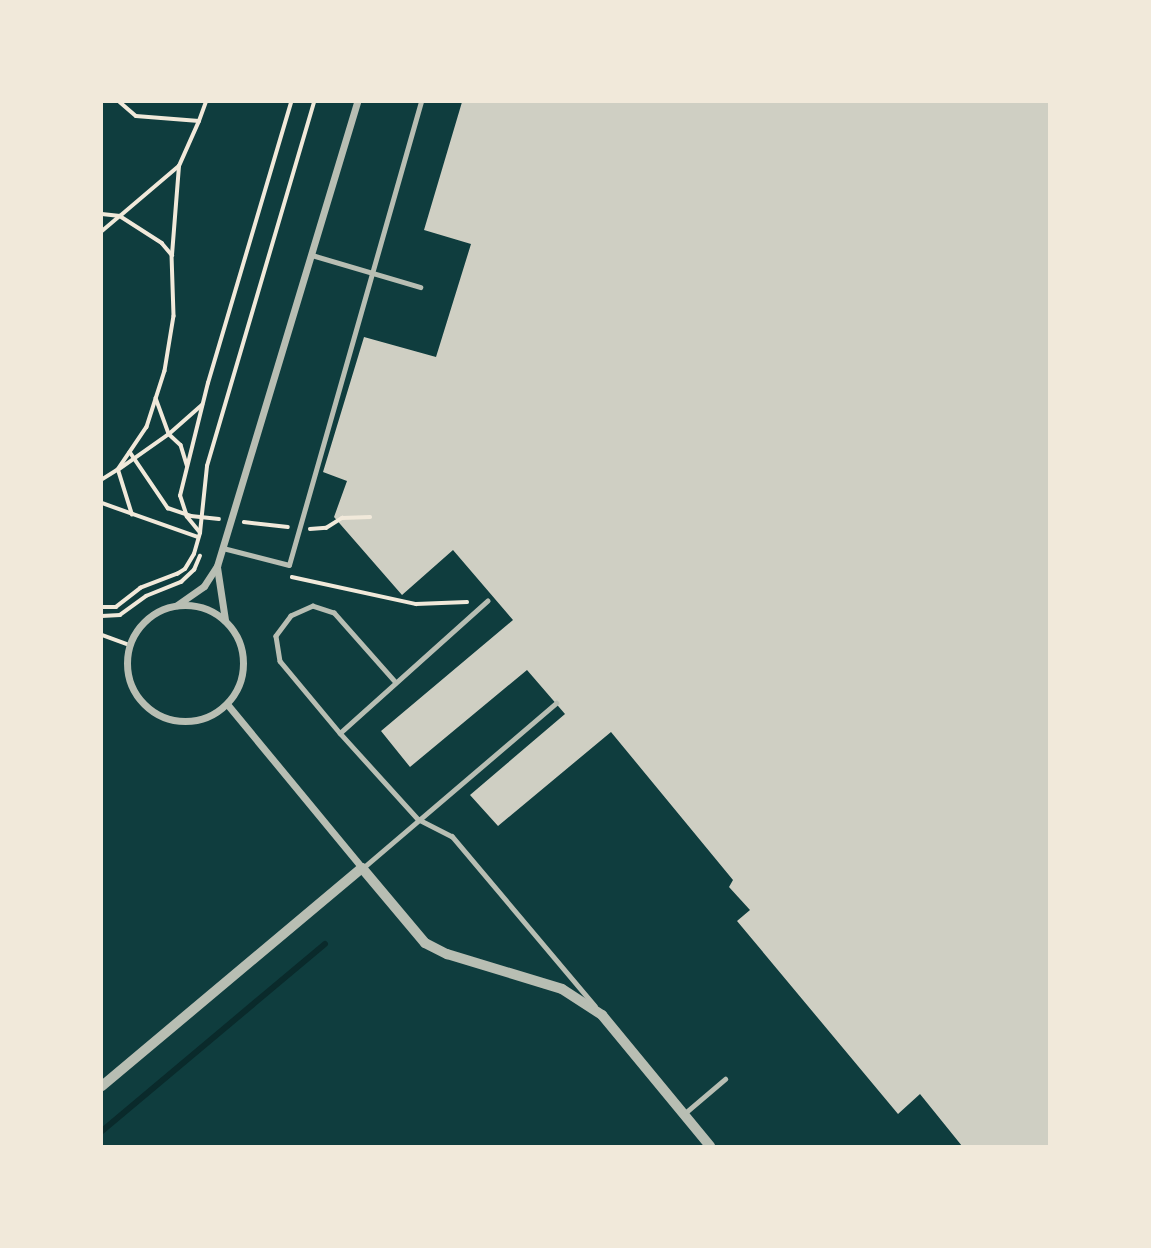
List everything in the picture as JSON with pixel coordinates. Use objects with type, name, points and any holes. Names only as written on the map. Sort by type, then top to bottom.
[{"type":"street","points":[[177,605],[198,606],[225,620],[238,638],[244,661],[240,684],[227,704],[205,718],[180,721],[155,713],[136,695],[127,658],[130,645],[148,618],[177,605],[204,586],[217,566],[357,102]]},
{"type":"street","points":[[217,566],[225,620]]},
{"type":"street","points":[[227,704],[425,943],[447,954],[562,989],[602,1015],[710,1146]]},
{"type":"street","points":[[102,1086],[362,869]]},
{"type":"lane","points":[[223,548],[289,565],[421,102]]},
{"type":"lane","points":[[311,255],[420,287]]},
{"type":"lane","points":[[340,733],[487,601]]},
{"type":"lane","points":[[395,682],[334,613],[313,606],[291,616],[276,636],[280,662],[340,733],[418,819],[452,836],[602,1015]]},
{"type":"lane","points":[[362,869],[556,703]]},
{"type":"lane","points":[[683,1114],[725,1079]]},
{"type":"path","points":[[120,102],[136,116],[199,121]]},
{"type":"path","points":[[118,470],[147,427],[165,371],[173,326],[172,255],[178,166],[199,121],[204,102]]},
{"type":"path","points":[[200,535],[187,517],[180,496],[291,102]]},
{"type":"path","points":[[102,607],[116,607],[140,588],[177,574],[185,569],[194,554],[200,535],[207,466],[314,102]]},
{"type":"path","points":[[102,232],[178,166]]},
{"type":"path","points":[[102,214],[120,216],[145,229],[172,255]]},
{"type":"path","points":[[156,398],[169,434],[181,444],[188,467]]},
{"type":"path","points":[[102,480],[135,460],[204,404]]},
{"type":"path","points":[[130,452],[168,508],[191,516],[310,529],[326,528],[342,518],[370,517]]},
{"type":"path","points":[[118,470],[132,515]]},
{"type":"path","points":[[102,503],[200,535]]},
{"type":"path","points":[[194,554],[208,558]]},
{"type":"path","points":[[102,617],[120,615],[146,596],[181,582],[194,570],[200,556]]},
{"type":"path","points":[[285,576],[416,604],[487,601]]},
{"type":"path","points":[[102,635],[130,645]]},
{"type":"building","points":[[462,102],[1050,102],[1050,1146],[962,1146],[920,1094],[898,1114],[737,921],[750,910],[729,887],[733,880],[611,732],[498,826],[470,795],[565,714],[527,670],[410,767],[381,731],[513,620],[453,550],[402,595],[334,517],[347,481],[323,472],[364,337],[436,357],[471,244],[424,230]]},
{"type":"waterway","points":[[102,1131],[325,944]]}]
